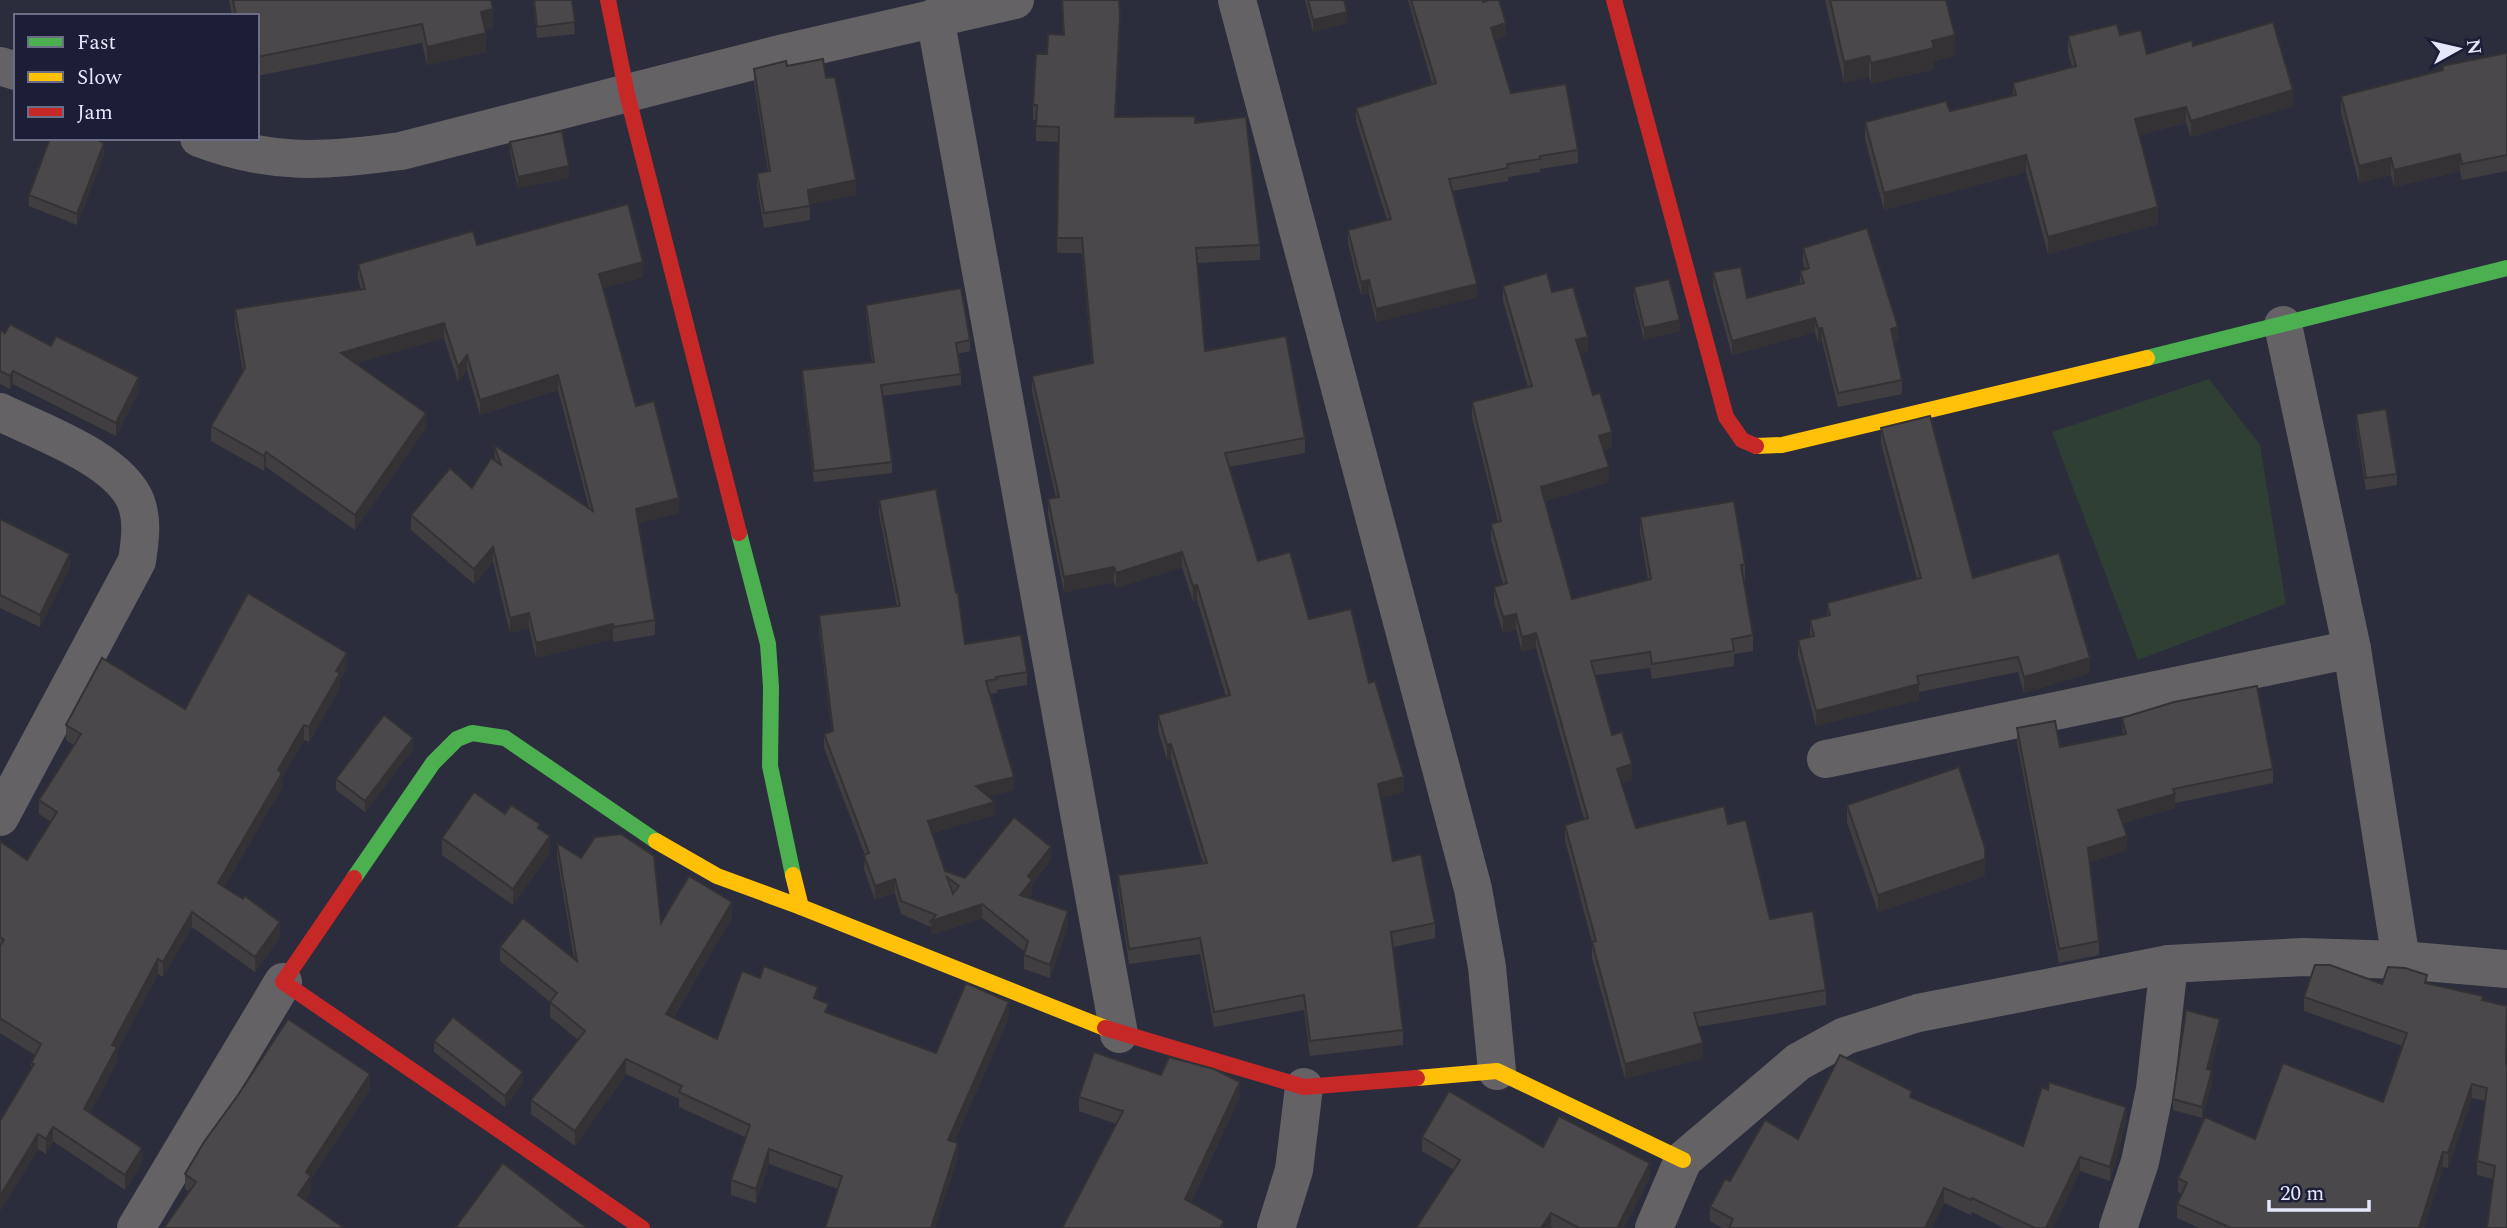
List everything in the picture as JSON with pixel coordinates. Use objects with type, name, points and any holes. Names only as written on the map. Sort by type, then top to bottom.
[{"type":"street","points":[[608,0],[627,94],[768,644],[771,687],[770,766],[801,907]]},
{"type":"street","points":[[204,140],[233,151],[281,159],[337,159],[401,151],[784,52],[1015,0]]},
{"type":"street","points":[[1237,0],[1473,889],[1487,967],[1497,1072]]},
{"type":"street","points":[[1615,0],[1726,417],[1738,437],[1748,445],[1759,448],[1782,446],[2507,268]]},
{"type":"street","points":[[935,17],[1119,1034]]},
{"type":"street","points":[[2283,325],[2352,649],[2401,960]]},
{"type":"street","points":[[0,412],[98,459],[126,484],[136,503],[141,530],[137,561],[0,817]]},
{"type":"street","points":[[1826,759],[2352,649]]},
{"type":"street","points":[[136,1228],[284,982],[433,762],[448,744],[463,734],[483,732],[505,738],[650,838],[716,876],[801,907],[1119,1034],[1304,1087],[1497,1072],[1683,1160]]},
{"type":"street","points":[[1654,1228],[1683,1160],[1798,1062],[1845,1035],[1918,1013],[2169,964],[2303,957],[2401,960],[2507,969]]},
{"type":"street","points":[[2118,1228],[2140,1162],[2155,1089],[2169,964]]},
{"type":"street","points":[[284,982],[642,1228]]},
{"type":"street","points":[[1276,1228],[1294,1170],[1304,1087]]},
{"type":"green space","points":[[2209,379],[2260,445],[2286,604],[2138,660],[2052,432]]},
{"type":"building","points":[[233,0],[491,0],[493,9],[481,12],[486,33],[427,47],[422,24],[259,57],[259,14],[236,14]]},
{"type":"building","points":[[534,0],[572,0],[575,22],[537,27]]},
{"type":"building","points":[[1062,0],[1119,0],[1115,117],[1195,116],[1195,123],[1246,117],[1260,245],[1196,248],[1205,351],[1286,336],[1305,438],[1225,453],[1258,561],[1290,552],[1309,619],[1351,609],[1369,683],[1375,681],[1404,777],[1378,784],[1393,861],[1421,854],[1435,923],[1391,932],[1403,1030],[1310,1041],[1304,995],[1214,1012],[1200,938],[1129,949],[1118,875],[1207,863],[1171,744],[1167,745],[1158,715],[1230,695],[1197,585],[1193,586],[1182,552],[1116,573],[1114,567],[1064,577],[1048,499],[1059,497],[1032,376],[1093,363],[1082,238],[1057,238],[1059,127],[1036,126],[1037,105],[1033,105],[1036,54],[1047,54],[1048,34],[1064,35]]},
{"type":"building","points":[[1308,0],[1344,0],[1347,12],[1313,20]]},
{"type":"building","points":[[1411,0],[1499,0],[1506,23],[1491,28],[1511,93],[1566,84],[1578,150],[1540,156],[1540,159],[1507,164],[1508,168],[1449,179],[1477,284],[1376,309],[1369,280],[1361,282],[1348,230],[1391,219],[1356,108],[1436,83]]},
{"type":"building","points":[[1830,0],[1946,0],[1955,35],[1932,41],[1934,48],[1871,63],[1869,56],[1844,62]]},
{"type":"building","points":[[2273,22],[2293,90],[2191,121],[2186,107],[2135,119],[2158,207],[2048,237],[2026,155],[1884,193],[1865,122],[1946,101],[1950,111],[2016,95],[2013,83],[2076,66],[2068,36],[2117,24],[2120,35],[2141,30],[2147,54],[2192,40],[2193,46]]},
{"type":"building","points":[[2507,53],[2507,155],[2462,164],[2460,154],[2394,170],[2391,158],[2359,166],[2341,96],[2443,70],[2442,66]]},
{"type":"building","points":[[823,59],[826,78],[835,77],[856,180],[808,190],[810,206],[764,213],[757,173],[770,171],[754,69],[786,61],[787,66]]},
{"type":"building","points":[[562,131],[569,166],[518,177],[510,142]]},
{"type":"building","points":[[49,140],[97,140],[104,143],[77,214],[29,195]]},
{"type":"building","points":[[628,204],[643,262],[599,274],[636,406],[654,401],[679,498],[636,509],[655,620],[614,627],[613,624],[536,643],[529,613],[510,618],[493,547],[474,569],[411,515],[450,468],[472,488],[491,458],[501,465],[494,445],[593,511],[558,375],[480,400],[467,355],[458,367],[444,323],[341,353],[426,413],[355,515],[266,452],[264,456],[211,426],[245,368],[235,309],[365,289],[358,264],[473,231],[477,245]]},
{"type":"building","points":[[1867,228],[1898,327],[1891,329],[1902,380],[1838,393],[1822,328],[1818,329],[1815,318],[1732,341],[1713,272],[1741,267],[1747,298],[1804,283],[1800,271],[1809,268],[1803,248]]},
{"type":"building","points":[[1547,273],[1552,292],[1573,287],[1588,337],[1576,340],[1593,395],[1600,393],[1612,432],[1599,436],[1609,467],[1541,487],[1572,599],[1651,579],[1640,517],[1734,501],[1745,564],[1741,565],[1753,635],[1732,639],[1734,651],[1652,664],[1650,652],[1591,661],[1612,735],[1622,732],[1632,764],[1617,769],[1636,828],[1724,806],[1728,824],[1746,820],[1770,919],[1813,911],[1826,990],[1694,1013],[1703,1043],[1625,1064],[1592,942],[1596,941],[1565,825],[1588,818],[1536,633],[1522,637],[1516,614],[1503,617],[1494,587],[1507,583],[1491,524],[1501,521],[1472,402],[1532,386],[1503,286]]},
{"type":"building","points":[[1669,279],[1680,320],[1644,328],[1634,287]]},
{"type":"building","points":[[961,288],[970,340],[956,343],[961,374],[881,385],[892,462],[814,471],[802,370],[874,362],[866,305]]},
{"type":"building","points":[[10,324],[51,346],[56,336],[139,377],[116,423],[13,371],[10,376],[0,371],[0,330],[5,333]]},
{"type":"building","points":[[2386,409],[2397,474],[2366,478],[2356,414]]},
{"type":"building","points":[[1930,416],[1973,578],[2059,553],[2090,658],[2024,677],[2018,657],[1917,676],[1919,684],[1816,711],[1798,640],[1814,636],[1810,620],[1830,615],[1827,603],[1921,578],[1881,428]]},
{"type":"building","points":[[936,489],[958,593],[965,644],[1021,635],[1027,672],[986,681],[1014,777],[976,786],[995,802],[928,821],[945,871],[965,878],[1014,817],[1051,847],[1028,876],[1032,880],[1020,895],[1068,911],[1050,965],[1024,955],[1028,941],[982,904],[931,921],[936,915],[901,901],[895,879],[875,886],[864,855],[869,853],[824,734],[833,731],[819,615],[900,606],[879,500]],"holes":[[[947,877],[959,886],[953,894]]]},
{"type":"building","points":[[0,519],[70,554],[40,615],[0,595]]},
{"type":"building","points":[[248,593],[347,653],[336,671],[340,673],[309,727],[304,725],[278,770],[282,773],[218,883],[243,899],[245,896],[280,922],[255,957],[192,912],[163,962],[158,959],[112,1045],[117,1047],[84,1109],[142,1148],[125,1175],[53,1127],[46,1139],[38,1134],[0,1196],[0,1121],[34,1064],[31,1063],[41,1044],[0,1018],[0,946],[4,940],[0,937],[0,841],[27,860],[57,812],[39,800],[81,734],[66,725],[102,658],[185,709]]},
{"type":"building","points":[[2257,686],[2273,769],[2173,789],[2175,794],[2118,810],[2127,836],[2088,848],[2099,941],[2059,949],[2017,728],[2055,721],[2060,747],[2126,734],[2122,718],[2174,702]]},
{"type":"building","points":[[384,715],[413,738],[365,801],[336,779]]},
{"type":"building","points":[[1959,767],[1985,848],[1985,859],[1878,895],[1847,805]]},
{"type":"building","points":[[474,792],[505,814],[511,805],[540,824],[538,828],[550,836],[513,889],[442,838]]},
{"type":"building","points":[[621,834],[654,856],[661,923],[689,876],[732,902],[666,1014],[717,1039],[742,971],[760,978],[764,966],[818,987],[814,998],[829,1004],[825,1012],[936,1053],[966,983],[1009,1002],[948,1140],[958,1143],[931,1228],[825,1228],[842,1176],[769,1149],[756,1189],[731,1180],[750,1125],[679,1092],[682,1086],[626,1059],[575,1131],[531,1100],[585,1031],[550,1002],[557,993],[500,947],[523,918],[577,961],[557,843],[581,858],[595,837]]},
{"type":"building","points":[[2315,965],[2330,965],[2382,984],[2388,967],[2405,968],[2427,975],[2425,983],[2483,996],[2482,1000],[2507,1006],[2507,1228],[2487,1228],[2495,1166],[2477,1161],[2487,1088],[2472,1084],[2448,1153],[2443,1152],[2419,1228],[2231,1228],[2177,1204],[2187,1183],[2178,1178],[2205,1117],[2255,1139],[2283,1063],[2383,1102],[2407,1033],[2304,997]]},
{"type":"building","points":[[2186,1010],[2220,1019],[2207,1069],[2212,1070],[2202,1107],[2173,1099]]},
{"type":"building","points":[[453,1017],[523,1072],[505,1096],[434,1041]]},
{"type":"building","points":[[288,1019],[370,1074],[306,1172],[311,1176],[298,1195],[344,1228],[164,1228],[196,1182],[185,1174]]},
{"type":"building","points":[[1094,1052],[1161,1075],[1169,1057],[1214,1069],[1240,1082],[1185,1199],[1224,1221],[1220,1228],[1062,1228],[1123,1111],[1079,1097]]},
{"type":"building","points":[[1840,1055],[1912,1091],[1910,1097],[2023,1146],[2042,1087],[2048,1090],[2049,1082],[2126,1107],[2110,1167],[2080,1157],[2046,1228],[2035,1228],[1972,1198],[1971,1200],[1944,1188],[1925,1228],[1729,1228],[1733,1219],[1710,1207],[1725,1179],[1730,1181],[1765,1120],[1798,1139]]},
{"type":"building","points":[[1449,1091],[1543,1147],[1559,1116],[1650,1163],[1617,1228],[1579,1228],[1551,1213],[1541,1228],[1416,1228],[1460,1160],[1422,1137]]},
{"type":"building","points":[[503,1163],[587,1228],[455,1228]]},
{"type":"traffic: fast","points":[[2147,358],[2507,268]]},
{"type":"traffic: fast","points":[[739,533],[768,644],[771,687],[770,766],[793,875]]},
{"type":"traffic: fast","points":[[354,878],[433,763],[457,739],[472,733],[505,738],[656,841]]},
{"type":"traffic: slow","points":[[1756,446],[1782,445],[2147,358]]},
{"type":"traffic: slow","points":[[656,841],[717,876],[801,907]]},
{"type":"traffic: slow","points":[[793,875],[801,907],[1105,1028]]},
{"type":"traffic: slow","points":[[1417,1078],[1497,1071],[1683,1160]]},
{"type":"traffic: jam","points":[[608,0],[627,94],[739,533]]},
{"type":"traffic: jam","points":[[1614,0],[1726,417],[1742,440],[1756,446]]},
{"type":"traffic: jam","points":[[354,878],[283,982],[642,1228]]},
{"type":"traffic: jam","points":[[1105,1028],[1304,1087],[1417,1078]]}]
